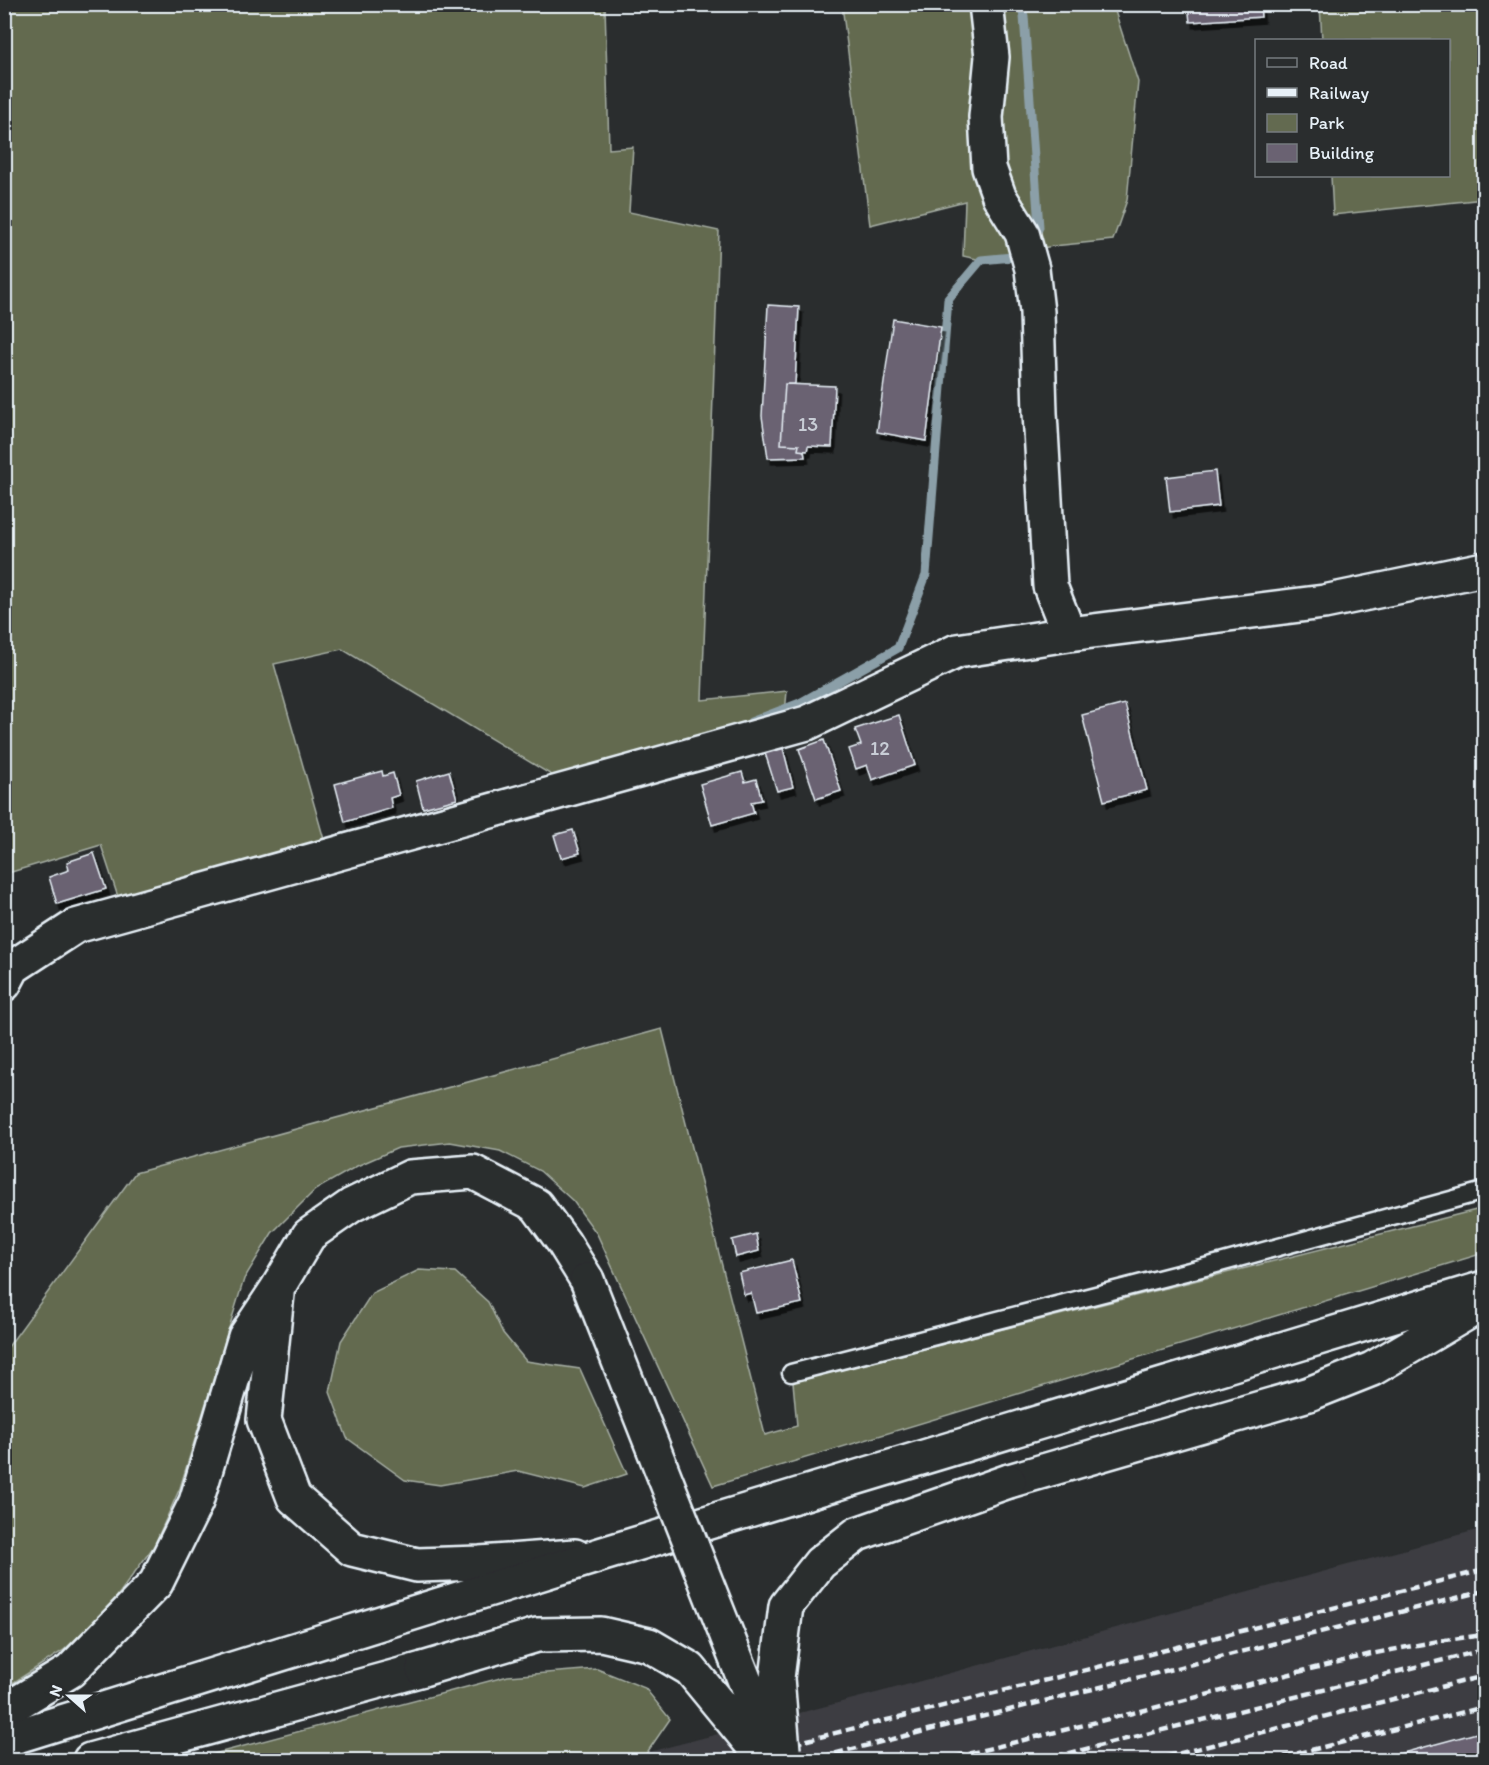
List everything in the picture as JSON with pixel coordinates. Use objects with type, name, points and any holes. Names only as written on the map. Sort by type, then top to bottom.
[{"type":"street","points":[[986,4],[992,57],[986,117],[989,168],[999,196],[1022,233],[1032,270],[1037,312],[1050,586],[1069,634]]},
{"type":"street","points":[[4,984],[13,967],[76,926],[807,723],[957,651],[1069,634],[1324,602],[1485,569]]},
{"type":"street","points":[[4,1711],[70,1671],[156,1583],[196,1502],[244,1337],[277,1289],[309,1235],[352,1205],[410,1177],[473,1172],[536,1205],[587,1280],[776,1761]]},
{"type":"street","points":[[4,1740],[603,1554],[1485,1288]]},
{"type":"street","points":[[277,1289],[264,1420],[294,1498],[352,1549],[417,1565],[603,1554]]},
{"type":"street","points":[[784,1761],[777,1678],[786,1606],[820,1563],[857,1534],[1009,1481],[1309,1395],[1372,1369],[1485,1302]]},
{"type":"street","points":[[90,1761],[537,1635],[602,1634],[649,1645],[690,1669],[765,1761]]},
{"type":"lane","points":[[791,1373],[1209,1266],[1485,1191]]},
{"type":"shaded area","points":[[1484,1528],[1484,1760],[618,1760],[880,1692]]},
{"type":"green space","points":[[4,5],[605,5],[609,149],[633,147],[629,212],[719,231],[702,700],[787,691],[784,725],[553,776],[342,649],[274,664],[325,843],[118,897],[101,845],[5,874]]},
{"type":"green space","points":[[842,5],[1113,5],[1138,82],[1127,200],[1113,240],[1053,246],[981,260],[963,256],[965,201],[870,225]]},
{"type":"green space","points":[[1320,5],[1484,5],[1484,199],[1333,215],[1331,177],[1450,177],[1450,39],[1322,39]]},
{"type":"green space","points":[[662,1029],[765,1435],[797,1426],[793,1382],[1484,1208],[1484,1253],[713,1486],[597,1234],[573,1201],[540,1171],[500,1151],[450,1142],[398,1148],[357,1166],[315,1190],[272,1233],[244,1279],[180,1488],[154,1546],[110,1606],[64,1650],[5,1688],[5,1351],[135,1173]]},
{"type":"green space","points":[[419,1270],[455,1272],[488,1302],[503,1333],[526,1361],[580,1369],[627,1474],[585,1488],[518,1471],[440,1485],[405,1480],[347,1438],[330,1392],[341,1341],[372,1293]]},
{"type":"green space","points":[[597,1669],[645,1688],[670,1719],[646,1754],[618,1760],[191,1760],[508,1676]]},
{"type":"building","points":[[1188,4],[1260,4],[1261,17],[1190,22]]},
{"type":"building","points":[[768,305],[799,307],[795,384],[785,384],[781,444],[799,445],[798,450],[804,451],[805,457],[768,458],[762,416]]},
{"type":"building","points":[[893,319],[941,327],[926,441],[877,432]]},
{"type":"building","points":[[785,384],[835,386],[832,447],[808,446],[807,451],[798,450],[799,445],[781,444]]},
{"type":"building","points":[[1215,471],[1219,506],[1170,512],[1166,477]]},
{"type":"building","points":[[1125,704],[1147,790],[1104,801],[1082,715]]},
{"type":"building","points":[[899,715],[915,765],[872,780],[867,765],[856,769],[849,749],[861,745],[855,729]]},
{"type":"building","points":[[824,740],[841,791],[816,799],[799,749]]},
{"type":"building","points":[[783,748],[793,787],[777,791],[765,753]]},
{"type":"building","points":[[382,771],[383,776],[393,773],[399,795],[390,798],[392,808],[345,822],[335,784]]},
{"type":"building","points":[[449,771],[457,799],[423,808],[416,781]]},
{"type":"building","points":[[742,772],[745,782],[756,779],[762,800],[751,802],[754,813],[712,825],[700,784]]},
{"type":"building","points":[[573,830],[580,853],[561,858],[554,835]]},
{"type":"building","points":[[94,853],[106,889],[57,904],[49,877],[69,870],[67,862]]},
{"type":"building","points":[[756,1234],[759,1251],[736,1257],[732,1240]]},
{"type":"building","points":[[792,1260],[802,1303],[756,1313],[751,1293],[744,1295],[739,1273]]},
{"type":"building","points":[[1484,1731],[1484,1760],[1377,1760]]},
{"type":"waterway","points":[[1021,4],[1024,16],[1039,227],[1033,240]]},
{"type":"waterway","points":[[751,722],[800,703],[898,648],[926,575],[948,299],[981,260],[1023,256]]},
{"type":"railway","points":[[728,1760],[1484,1570]]},
{"type":"railway","points":[[809,1760],[1484,1591]]},
{"type":"railway","points":[[943,1760],[1371,1654],[1484,1635]]},
{"type":"railway","points":[[1042,1760],[1484,1650]]},
{"type":"railway","points":[[1153,1760],[1484,1676]]},
{"type":"railway","points":[[1271,1760],[1484,1707]]}]
